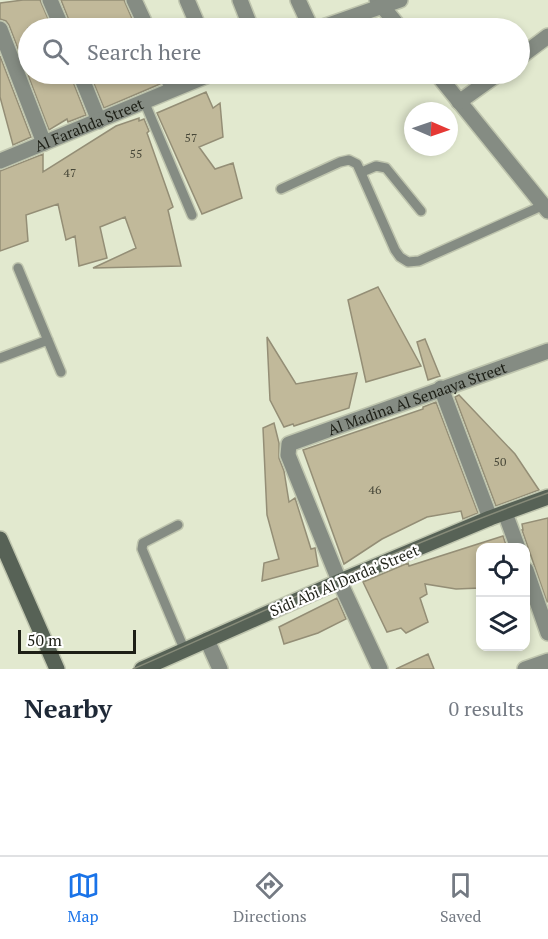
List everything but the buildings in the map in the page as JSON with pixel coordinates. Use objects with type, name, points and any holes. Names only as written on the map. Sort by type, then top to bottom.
[{"type":"main road","name":"Sidi Abi Al Darda' Street","points":[[142,669],[339,580],[490,518],[548,497]]},
{"type":"main road","points":[[0,539],[57,669]]},
{"type":"street","points":[[50,0],[58,18]]},
{"type":"street","points":[[187,0],[195,18]]},
{"type":"street","points":[[240,0],[247,18]]},
{"type":"street","points":[[298,0],[306,18]]},
{"type":"street","points":[[344,18],[380,3],[400,0]]},
{"type":"street","points":[[139,1],[144,18]]},
{"type":"street","points":[[380,3],[392,18]]},
{"type":"street","points":[[0,29],[18,76]]},
{"type":"street","points":[[530,49],[548,36]]},
{"type":"street","points":[[21,84],[44,143]]},
{"type":"street","points":[[84,84],[99,121]]},
{"type":"street","points":[[171,84],[173,89]]},
{"type":"street","name":"Al Farahda Street","points":[[0,161],[186,84]]},
{"type":"street","points":[[444,84],[546,208]]},
{"type":"street","points":[[459,102],[484,84]]},
{"type":"street","name":"Al Madina Al Senaaya Street","points":[[339,580],[288,455],[287,447],[292,442],[548,351]]},
{"type":"street","points":[[441,388],[490,518]]},
{"type":"street","points":[[505,513],[516,543]]},
{"type":"street","points":[[339,580],[380,669]]},
{"type":"street","points":[[530,584],[548,633]]},
{"type":"street","points":[[207,640],[220,669]]},
{"type":"street","points":[[525,669],[548,661]]},
{"type":"lane","points":[[144,101],[192,215]]},
{"type":"lane","points":[[281,189],[340,162],[350,160],[357,164],[395,250],[408,262],[419,261],[546,208]]},
{"type":"lane","points":[[362,172],[376,166],[386,168],[421,211]]},
{"type":"lane","points":[[18,268],[61,372]]},
{"type":"lane","points":[[0,358],[48,340]]},
{"type":"lane","points":[[178,525],[148,539],[143,543],[142,549],[185,651]]},
{"type":"tram line","points":[[133,669],[390,555],[548,493]]}]
